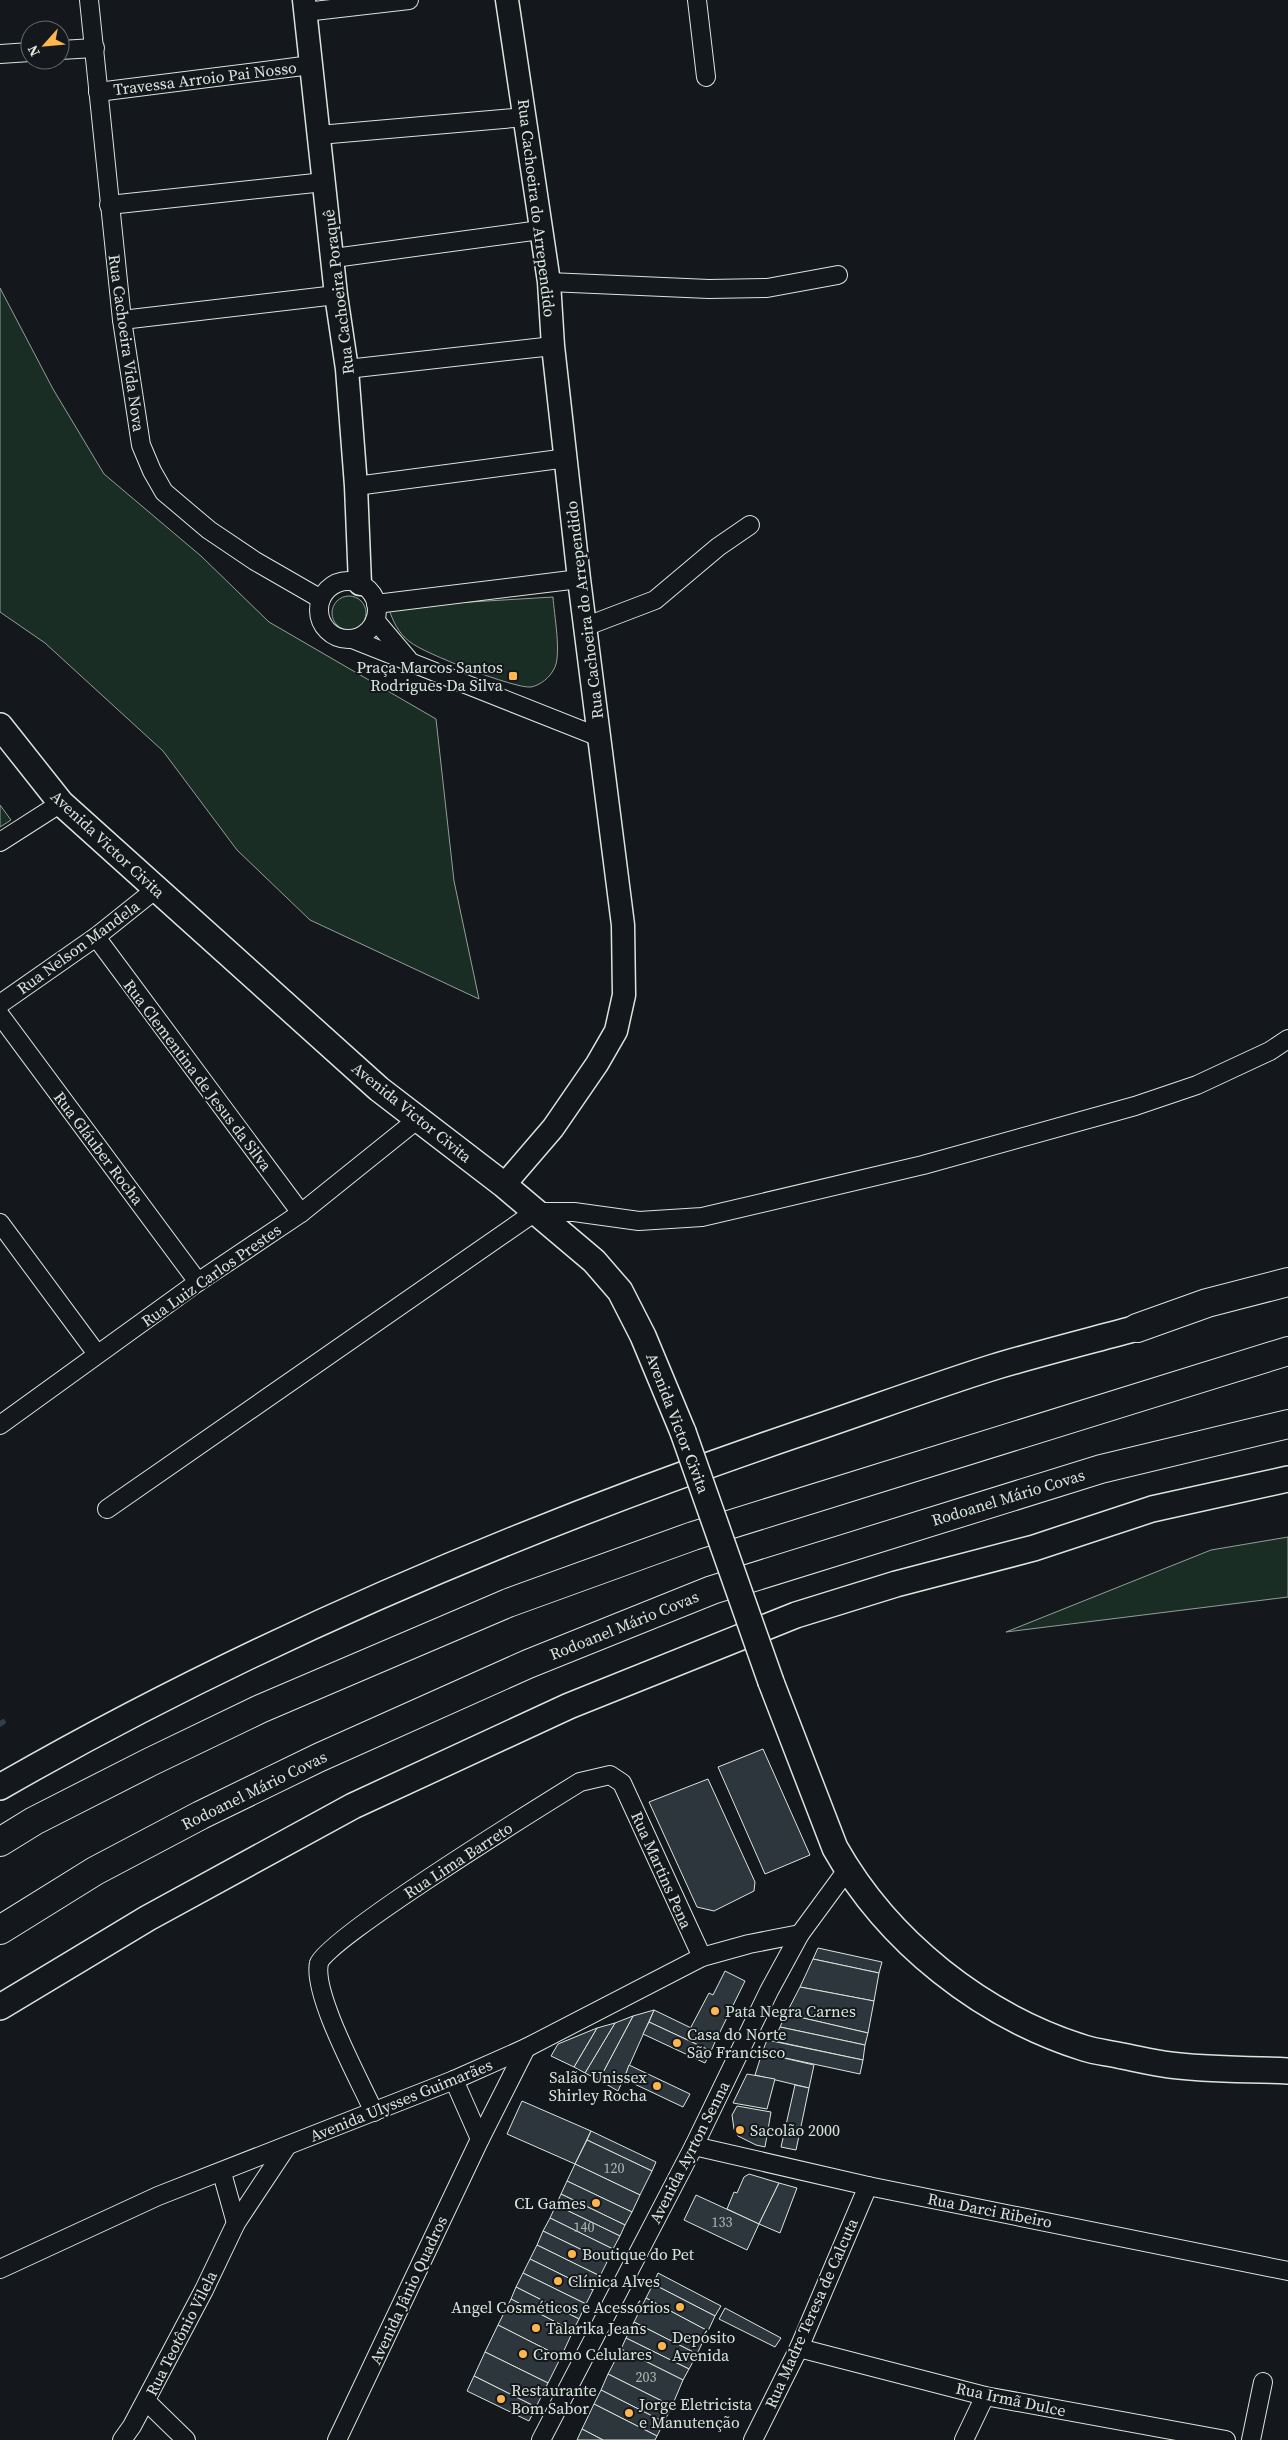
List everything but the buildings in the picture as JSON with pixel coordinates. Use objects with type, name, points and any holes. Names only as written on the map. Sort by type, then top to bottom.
[{"type":"highway","points":[[1137,1328],[1207,1303],[1288,1282]]},
{"type":"highway","points":[[1137,1328],[1212,1316],[1288,1298]]},
{"type":"highway","points":[[0,1842],[34,1821],[260,1709],[508,1603],[702,1533],[1288,1350]]},
{"type":"highway","name":"Rodoanel Mário Covas","points":[[0,1930],[95,1871],[318,1758],[528,1664],[712,1590],[1101,1469],[1288,1424]]},
{"type":"main road","name":"Avenida Victor Civita","points":[[0,726],[61,804],[379,1089],[504,1185],[594,1261],[620,1291],[644,1336],[684,1432],[771,1682],[835,1848],[847,1870],[865,1895],[918,1950],[959,1986],[1018,2021],[1085,2049],[1171,2065],[1288,2071]]},
{"type":"main road","points":[[0,1787],[99,1732],[263,1649],[453,1563],[557,1521],[661,1482],[994,1367],[1137,1328]]},
{"type":"main road","points":[[0,2007],[148,1918],[353,1806],[569,1706],[796,1615],[896,1584],[1034,1548],[1152,1509],[1288,1479]]},
{"type":"street","name":"Rua Cachoeira Vida Nova","points":[[90,0],[122,320],[141,445],[152,472],[164,492],[255,561],[321,598]]},
{"type":"street","points":[[305,6],[409,0]]},
{"type":"street","name":"Rua Cachoeira do Arrependido","points":[[504,1185],[553,1128],[596,1064],[616,1031],[624,995],[623,926],[579,579],[553,346],[549,282],[540,230],[526,117],[507,0]]},
{"type":"street","points":[[697,0],[706,77]]},
{"type":"street","name":"Rua Cachoeira Poraquê","points":[[305,6],[334,258],[336,296],[347,369],[356,486],[360,584]]},
{"type":"street","points":[[70,49],[95,48]]},
{"type":"street","points":[[0,54],[20,53]]},
{"type":"street","name":"Travessa Arroio Pai Nosso","points":[[98,92],[311,65]]},
{"type":"street","points":[[319,136],[526,117]]},
{"type":"street","points":[[110,204],[324,182]]},
{"type":"street","points":[[334,258],[540,230]]},
{"type":"street","points":[[549,282],[709,289],[767,288],[838,275]]},
{"type":"street","points":[[122,320],[336,296]]},
{"type":"street","points":[[347,369],[553,346]]},
{"type":"street","points":[[356,486],[566,458]]},
{"type":"street","points":[[586,626],[655,600],[697,563],[750,526]]},
{"type":"street","points":[[376,612],[579,579]]},
{"type":"street","points":[[408,660],[376,612],[370,592],[360,584],[349,581],[337,583],[328,589],[321,598],[319,616],[327,632],[335,637],[352,639],[408,660],[599,737]]},
{"type":"street","points":[[352,639],[367,632],[376,612]]},
{"type":"street","points":[[0,842],[61,804]]},
{"type":"street","name":"Rua Nelson Mandela","points":[[0,1004],[96,937],[156,889]]},
{"type":"street","name":"Rua Clementina de Jesus da Silva","points":[[96,937],[301,1213]]},
{"type":"street","name":"Rua Gláuber Rocha","points":[[0,1015],[198,1282]]},
{"type":"street","points":[[107,1509],[535,1212],[574,1212],[639,1221],[702,1218],[923,1165],[1135,1106],[1197,1085],[1270,1051],[1288,1039]]},
{"type":"street","name":"Rua Luiz Carlos Prestes","points":[[0,1425],[198,1282],[301,1213],[418,1119]]},
{"type":"street","points":[[0,1223],[97,1354]]},
{"type":"street","name":"Rua Lima Barreto","points":[[374,2112],[332,2020],[317,1978],[319,1961],[328,1950],[378,1913],[580,1782],[610,1775],[622,1783]]},
{"type":"street","name":"Rua Martins Pena","points":[[622,1783],[702,1957]]},
{"type":"street","name":"Avenida Ayrton Senna","points":[[541,2440],[694,2146],[769,1991],[800,1934],[847,1870]]},
{"type":"street","name":"Avenida Ulysses Guimarães","points":[[0,2269],[158,2196],[454,2080],[526,2048],[702,1957],[749,1944],[800,1934]]},
{"type":"street","name":"Avenida Jânio Quadros","points":[[336,2440],[526,2048]]},
{"type":"street","points":[[454,2080],[480,2140]]},
{"type":"street","name":"Rua Teotônio Vilela","points":[[122,2440],[146,2401],[204,2290],[236,2223],[287,2146]]},
{"type":"street","name":"Rua Darci Ribeiro","points":[[694,2146],[868,2186],[1288,2271]]},
{"type":"street","points":[[222,2172],[236,2223]]},
{"type":"street","name":"Rua Madre Teresa de Calcuta","points":[[753,2440],[799,2348],[868,2186]]},
{"type":"street","name":"Rua Irmã Dulce","points":[[799,2348],[985,2396],[1226,2440]]},
{"type":"street","points":[[1251,2440],[1263,2382]]},
{"type":"street","points":[[964,2440],[985,2396]]},
{"type":"street","points":[[146,2401],[170,2422],[186,2440]]},
{"type":"green space","points":[[0,288],[53,389],[104,474],[201,556],[269,622],[436,719],[454,881],[479,999],[310,920],[237,850],[163,751],[45,643],[0,612]]},
{"type":"green space","points":[[349,596],[356,597],[361,601],[365,606],[365,620],[361,625],[356,629],[349,630],[342,629],[337,625],[333,620],[332,613],[333,606],[337,601],[342,597]]},
{"type":"green space","points":[[553,597],[557,634],[556,663],[548,678],[542,683],[531,687],[489,677],[418,647],[399,631],[388,607]]},
{"type":"green space","points":[[0,805],[11,820],[0,827]]},
{"type":"green space","points":[[1288,1537],[1288,1597],[1006,1632],[1211,1550]]},
{"type":"place","name":"Praça Marcos Santos Rodrigues Da Silva","points":[[513,676]]},
{"type":"place","name":"Pata Negra Carnes","points":[[715,2011]]},
{"type":"place","name":"Casa do Norte São Francisco","points":[[677,2043]]},
{"type":"place","name":"Salão Unissex Shirley Rocha","points":[[657,2086]]},
{"type":"place","name":"Sacolão 2000","points":[[740,2130]]},
{"type":"place","name":"CL Games","points":[[596,2203]]},
{"type":"place","name":"Boutique do Pet","points":[[572,2254]]},
{"type":"place","name":"Clínica Alves","points":[[558,2281]]},
{"type":"place","name":"Angel Cosméticos e Acessórios","points":[[680,2307]]},
{"type":"place","name":"Talarika Jeans","points":[[536,2328]]},
{"type":"place","name":"Depósito Avenida","points":[[662,2346]]},
{"type":"place","name":"Cromo Celulares","points":[[523,2354]]},
{"type":"place","name":"Restaurante Bom Sabor","points":[[501,2399]]},
{"type":"place","name":"Jorge Eletricista e Manutenção","points":[[629,2413]]}]
